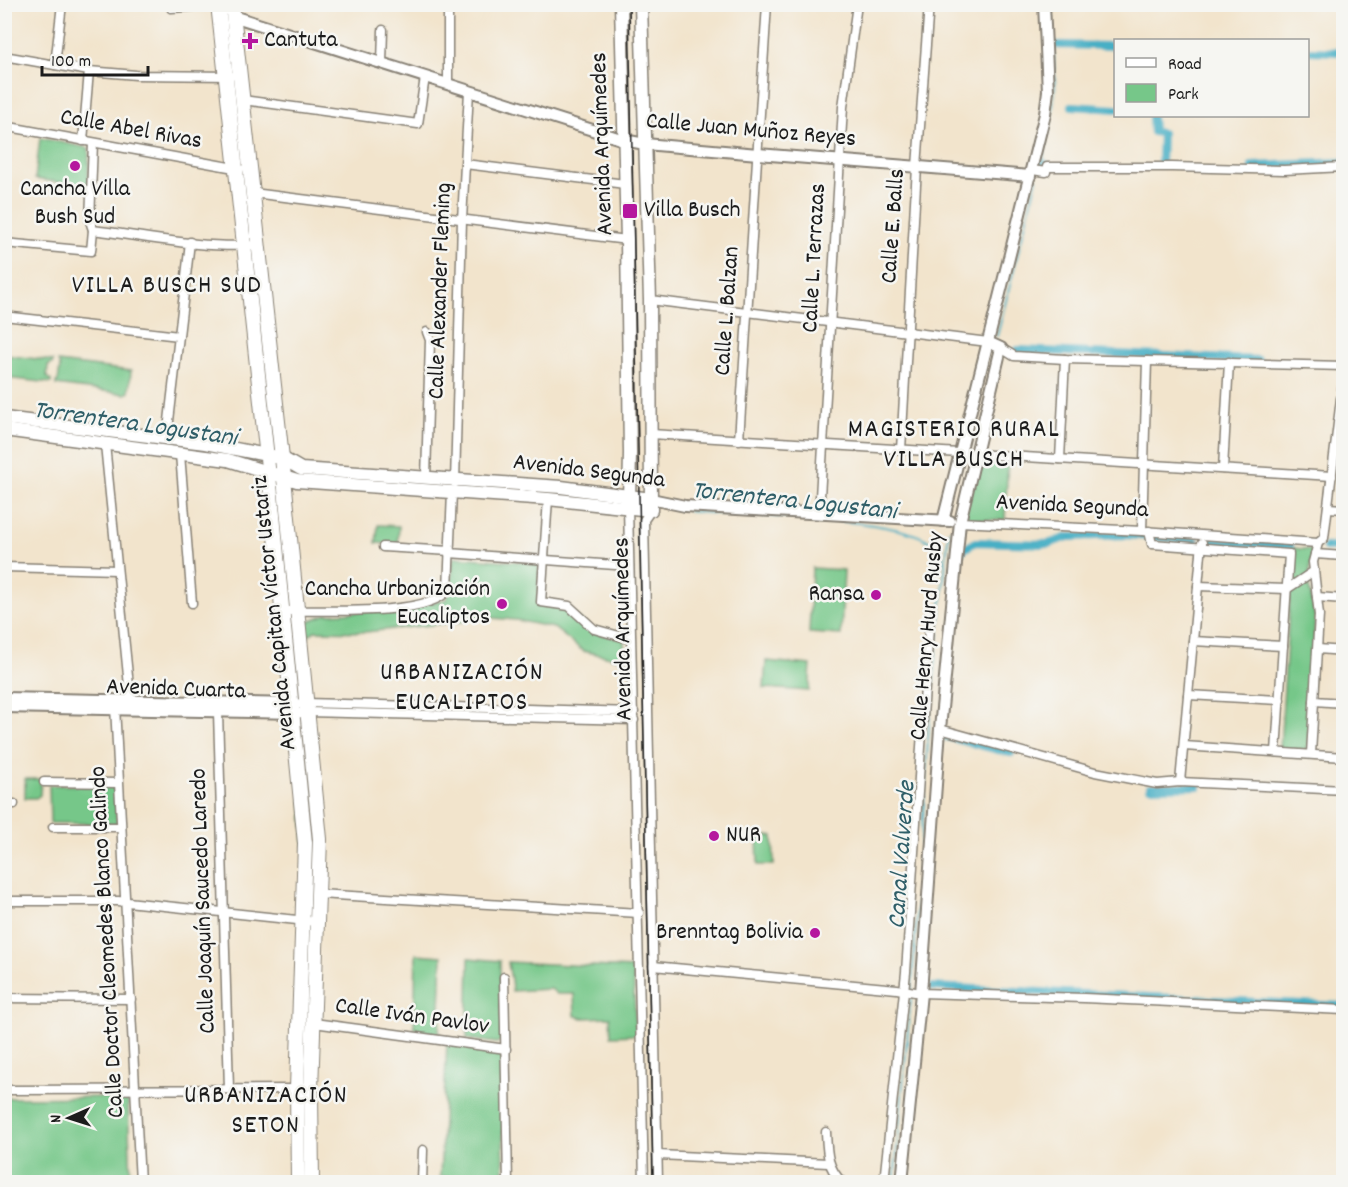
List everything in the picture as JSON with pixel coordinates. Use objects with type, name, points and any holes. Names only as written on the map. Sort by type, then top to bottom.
[{"type":"main road","name":"Avenida Capitan Víctor Ustariz","points":[[218,4],[243,246],[273,440],[282,458],[284,477],[278,495]]},
{"type":"main road","name":"Avenida Arquímedes","points":[[621,4],[627,240],[629,501]]},
{"type":"main road","name":"Avenida Arquímedes","points":[[641,4],[650,300],[651,505]]},
{"type":"main road","name":"Avenida Capitan Víctor Ustariz","points":[[233,11],[258,245],[273,440],[267,455],[269,472],[278,495],[290,611],[307,707],[320,838],[318,894],[309,921],[297,1089],[298,1182]]},
{"type":"main road","name":"Avenida Segunda","points":[[4,418],[167,438],[267,455],[282,458],[301,469],[426,478],[454,488],[548,499],[629,501]]},
{"type":"main road","name":"Avenida Segunda","points":[[4,430],[228,460],[297,482],[454,488],[561,487],[651,505]]},
{"type":"main road","name":"Avenida Capitan Víctor Ustariz","points":[[290,611],[292,710],[305,843],[314,1023],[311,1089],[312,1182]]},
{"type":"street","points":[[55,65],[62,4]]},
{"type":"street","points":[[171,8],[218,4]]},
{"type":"street","points":[[448,4],[448,84]]},
{"type":"street","name":"Calle L. Balzan","points":[[739,440],[767,4]]},
{"type":"street","name":"Calle L. Terrazas","points":[[819,514],[843,107],[857,4]]},
{"type":"street","name":"Calle E. Balls","points":[[901,450],[906,332],[929,4]]},
{"type":"street","name":"Calle Henry Hurd Rusby","points":[[943,521],[1045,114],[1048,92],[1044,4]]},
{"type":"street","name":"Calle Juan Muñoz Reyes","points":[[233,11],[250,22],[624,140],[645,144],[840,162],[1031,173]]},
{"type":"street","points":[[382,63],[383,30]]},
{"type":"street","points":[[4,56],[89,71],[136,75],[226,77],[240,75]]},
{"type":"street","points":[[83,141],[89,71]]},
{"type":"street","points":[[243,100],[418,124],[425,77]]},
{"type":"street","name":"Calle Alexander Fleming","points":[[290,611],[361,611],[410,606],[440,599],[448,590],[469,91]]},
{"type":"street","name":"Calle Abel Rivas","points":[[4,126],[235,169],[250,168]]},
{"type":"street","points":[[4,243],[91,251],[93,143]]},
{"type":"street","points":[[465,165],[625,184]]},
{"type":"street","points":[[1031,173],[1046,169],[1172,167],[1284,170],[1344,167]]},
{"type":"street","points":[[253,192],[627,240]]},
{"type":"street","points":[[93,230],[190,242],[258,245]]},
{"type":"street","points":[[167,438],[190,242]]},
{"type":"street","points":[[650,300],[988,342],[1014,356],[1344,366]]},
{"type":"street","points":[[4,316],[178,336]]},
{"type":"street","points":[[426,478],[430,340],[428,332]]},
{"type":"street","name":"Calle Henry Hurd Rusby","points":[[884,1182],[912,992],[960,522],[1001,348]]},
{"type":"street","points":[[1060,459],[1065,359]]},
{"type":"street","points":[[1147,361],[1145,531],[1152,544],[1289,554],[1276,752]]},
{"type":"street","points":[[1223,469],[1229,362]]},
{"type":"street","points":[[1311,754],[1319,615],[1313,562],[1318,543],[1324,538],[1344,374]]},
{"type":"street","points":[[651,434],[1332,476]]},
{"type":"street","points":[[105,444],[130,704]]},
{"type":"street","points":[[180,454],[192,603]]},
{"type":"street","points":[[548,499],[541,602],[569,606],[594,629],[630,639]]},
{"type":"street","name":"Avenida Arquímedes","points":[[629,501],[630,639],[634,716],[644,1182]]},
{"type":"street","name":"Avenida Arquímedes","points":[[651,505],[644,520],[658,1182]]},
{"type":"street","name":"Avenida Segunda","points":[[651,505],[1145,531],[1318,543]]},
{"type":"street","points":[[1328,508],[1344,509]]},
{"type":"street","points":[[1180,782],[1203,535]]},
{"type":"street","points":[[383,547],[629,566]]},
{"type":"street","points":[[1315,554],[1344,556]]},
{"type":"street","points":[[4,567],[117,570]]},
{"type":"street","points":[[1198,586],[1287,589],[1314,572]]},
{"type":"street","points":[[1317,597],[1344,599]]},
{"type":"street","name":"Calle Henry Hurd Rusby","points":[[902,1182],[930,612]]},
{"type":"street","points":[[1193,640],[1283,646]]},
{"type":"street","points":[[1318,649],[1344,651]]},
{"type":"street","points":[[1188,695],[1280,700]]},
{"type":"street","name":"Avenida Cuarta","points":[[4,698],[115,704]]},
{"type":"street","points":[[1314,701],[1344,704]]},
{"type":"street","name":"Calle Doctor Cleomedes Blanco Galindo","points":[[115,704],[140,1182]]},
{"type":"street","name":"Avenida Cuarta","points":[[130,704],[218,712],[292,710],[307,707],[634,716]]},
{"type":"street","name":"Avenida Cuarta","points":[[4,707],[130,704],[292,710]]},
{"type":"street","name":"Calle Joaquín Saucedo Laredo","points":[[218,712],[229,1089]]},
{"type":"street","points":[[940,729],[1095,772],[1157,784],[1180,782],[1344,790]]},
{"type":"street","points":[[1184,746],[1344,757]]},
{"type":"street","points":[[44,782],[118,783]]},
{"type":"street","points":[[53,827],[121,827]]},
{"type":"street","points":[[318,894],[639,913]]},
{"type":"street","points":[[4,901],[118,901],[309,921]]},
{"type":"street","points":[[653,966],[912,992],[1344,1010]]},
{"type":"street","points":[[504,977],[508,1182]]},
{"type":"street","points":[[4,998],[130,999]]},
{"type":"street","name":"Calle Iván Pavlov","points":[[314,1023],[506,1049]]},
{"type":"street","points":[[4,1090],[311,1089]]},
{"type":"street","points":[[826,1132],[828,1163],[834,1175],[842,1182]]},
{"type":"street","points":[[422,1182],[423,1149]]},
{"type":"street","points":[[658,1155],[828,1163]]},
{"type":"green space","points":[[40,138],[89,148],[88,186],[35,179]]},
{"type":"green space","points":[[252,257],[255,258],[275,440],[273,441],[271,440]]},
{"type":"green space","points":[[5,355],[53,361],[48,366],[47,377],[51,383],[5,378]]},
{"type":"green space","points":[[58,362],[131,371],[129,392],[126,394],[56,385],[60,367]]},
{"type":"green space","points":[[982,458],[1008,459],[1005,520],[964,517],[977,462]]},
{"type":"green space","points":[[277,493],[279,493],[291,607],[287,607]]},
{"type":"green space","points":[[378,525],[399,526],[400,545],[376,543]]},
{"type":"green space","points":[[1293,548],[1313,550],[1308,582],[1315,617],[1308,750],[1280,749]]},
{"type":"green space","points":[[455,557],[536,563],[539,566],[538,604],[568,609],[596,633],[624,640],[625,660],[583,651],[554,628],[516,620],[468,616],[467,621],[366,632],[315,631],[307,636],[305,623],[326,614],[402,609],[445,600],[451,591]]},
{"type":"green space","points":[[812,568],[844,570],[841,635],[809,633]]},
{"type":"green space","points":[[766,661],[811,665],[809,691],[764,688]]},
{"type":"green space","points":[[298,716],[303,716],[316,837],[313,912],[308,913]]},
{"type":"green space","points":[[25,779],[41,779],[40,795],[36,798],[25,798]]},
{"type":"green space","points":[[49,785],[114,786],[117,824],[50,823]]},
{"type":"green space","points":[[757,836],[773,836],[774,865],[758,865]]},
{"type":"green space","points":[[416,954],[442,956],[439,1034],[414,1029]]},
{"type":"green space","points":[[469,958],[500,961],[501,1040],[497,1043],[467,1039]]},
{"type":"green space","points":[[508,962],[633,968],[636,1035],[611,1036],[610,1017],[575,1016],[574,994],[557,994],[551,989],[512,991]]},
{"type":"green space","points":[[447,1043],[500,1052],[502,1055],[504,1182],[440,1177]]},
{"type":"green space","points":[[124,1097],[128,1101],[131,1182],[5,1182],[5,1098]]},
{"type":"waterway","name":"Canal Valverde","points":[[1042,163],[1055,88],[1051,4]]},
{"type":"waterway","points":[[1053,45],[1114,46]]},
{"type":"waterway","points":[[1309,51],[1344,52]]},
{"type":"waterway","points":[[1072,106],[1114,109]]},
{"type":"waterway","points":[[1152,117],[1153,132],[1162,133],[1161,164]]},
{"type":"waterway","points":[[1252,166],[1344,162]]},
{"type":"waterway","name":"Canal Valverde","points":[[997,336],[1037,178]]},
{"type":"waterway","points":[[1018,350],[1258,360]]},
{"type":"waterway","name":"Torrentera Logustani","points":[[58,431],[207,449]]},
{"type":"waterway","name":"Torrentera Logustani","points":[[222,452],[259,461]]},
{"type":"waterway","name":"Torrentera Logustani","points":[[369,480],[417,484]]},
{"type":"waterway","name":"Torrentera Logustani","points":[[515,491],[552,493]]},
{"type":"waterway","name":"Torrentera Logustani","points":[[569,494],[581,496]]},
{"type":"waterway","name":"Torrentera Logustani","points":[[688,511],[819,519],[891,528],[918,536],[935,546],[944,562]]},
{"type":"waterway","name":"Canal Valverde","points":[[894,1182],[912,985],[929,724],[949,530]]},
{"type":"waterway","points":[[961,551],[975,542],[1048,544],[1068,537],[1125,535],[1195,540]]},
{"type":"waterway","points":[[1207,541],[1290,545]]},
{"type":"waterway","points":[[1326,547],[1344,548]]},
{"type":"waterway","points":[[944,736],[1011,753]]},
{"type":"waterway","points":[[1150,787],[1198,786]]},
{"type":"waterway","points":[[933,987],[1344,1006]]},
{"type":"tram line","points":[[629,4],[653,1182]]},
{"type":"place","name":"Cantuta","points":[[250,41]]},
{"type":"place","name":"Cancha Villa Bush Sud","points":[[75,166]]},
{"type":"place","name":"Villa Busch","points":[[630,211]]},
{"type":"place","name":"Ransa","points":[[876,595]]},
{"type":"place","name":"Cancha Urbanización Eucaliptos","points":[[502,604]]},
{"type":"place","name":"NUR","points":[[714,836]]},
{"type":"place","name":"Brenntag Bolivia","points":[[815,933]]},
{"type":"district","name":"VILLA BUSCH SUD","points":[[167,286]]},
{"type":"district","name":"MAGISTERIO RURAL VILLA BUSCH","points":[[954,445]]},
{"type":"district","name":"URBANIZACIÓN EUCALIPTOS","points":[[462,688]]},
{"type":"district","name":"URBANIZACIÓN SETON","points":[[266,1111]]}]
